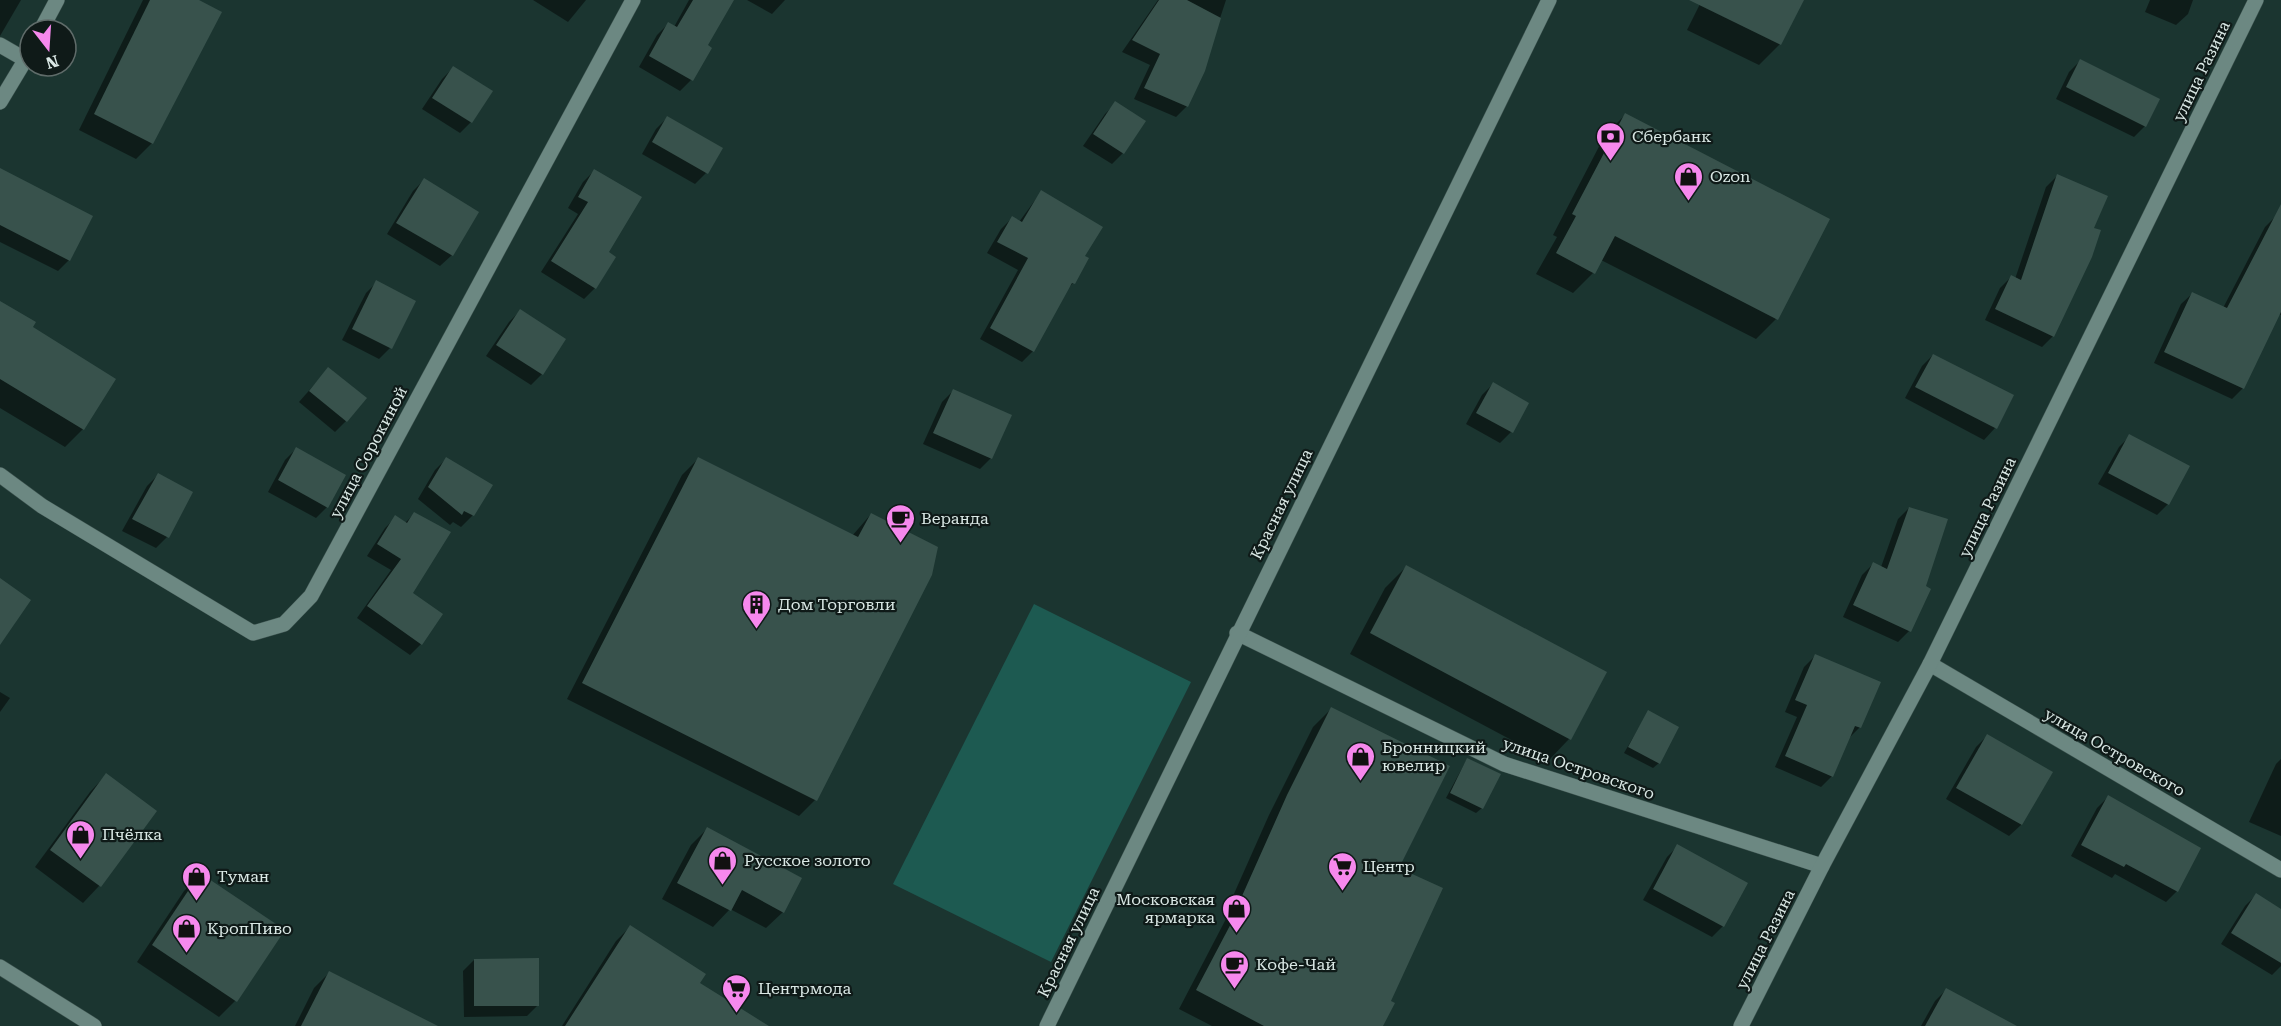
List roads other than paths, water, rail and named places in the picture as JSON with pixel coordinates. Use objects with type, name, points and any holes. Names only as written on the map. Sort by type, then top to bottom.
[{"type":"street","points":[[47,18],[57,0]]},
{"type":"street","name":"улица Сорокиной","points":[[0,475],[42,506],[253,633],[284,624],[311,596],[633,0]]},
{"type":"street","name":"Красная улица","points":[[1047,1026],[1237,633],[1549,0]]},
{"type":"street","name":"улица Разина","points":[[1742,1026],[1822,866],[1930,664],[2256,0]]},
{"type":"street","points":[[0,45],[18,52]]},
{"type":"street","points":[[0,102],[18,72]]},
{"type":"street","name":"улица Островского","points":[[1237,633],[1504,764],[1822,866]]},
{"type":"street","name":"улица Островского","points":[[1930,664],[2281,870]]},
{"type":"street","points":[[0,967],[94,1026]]},
{"type":"place","name":"Сбербанк","points":[[1611,162]]},
{"type":"place","name":"Ozon","points":[[1689,202]]},
{"type":"place","name":"Веранда","points":[[900,544]]},
{"type":"place","name":"Дом Торговли","points":[[757,630]]},
{"type":"place","name":"Бронницкий ювелир","points":[[1361,782]]},
{"type":"place","name":"Пчёлка","points":[[81,860]]},
{"type":"place","name":"Русское золото","points":[[723,886]]},
{"type":"place","name":"Центр","points":[[1342,892]]},
{"type":"place","name":"Туман","points":[[196,902]]},
{"type":"place","name":"Московская ярмарка","points":[[1236,934]]},
{"type":"place","name":"КропПиво","points":[[186,954]]},
{"type":"place","name":"Кофе-Чай","points":[[1235,990]]},
{"type":"place","name":"Центрмода","points":[[737,1014]]}]
